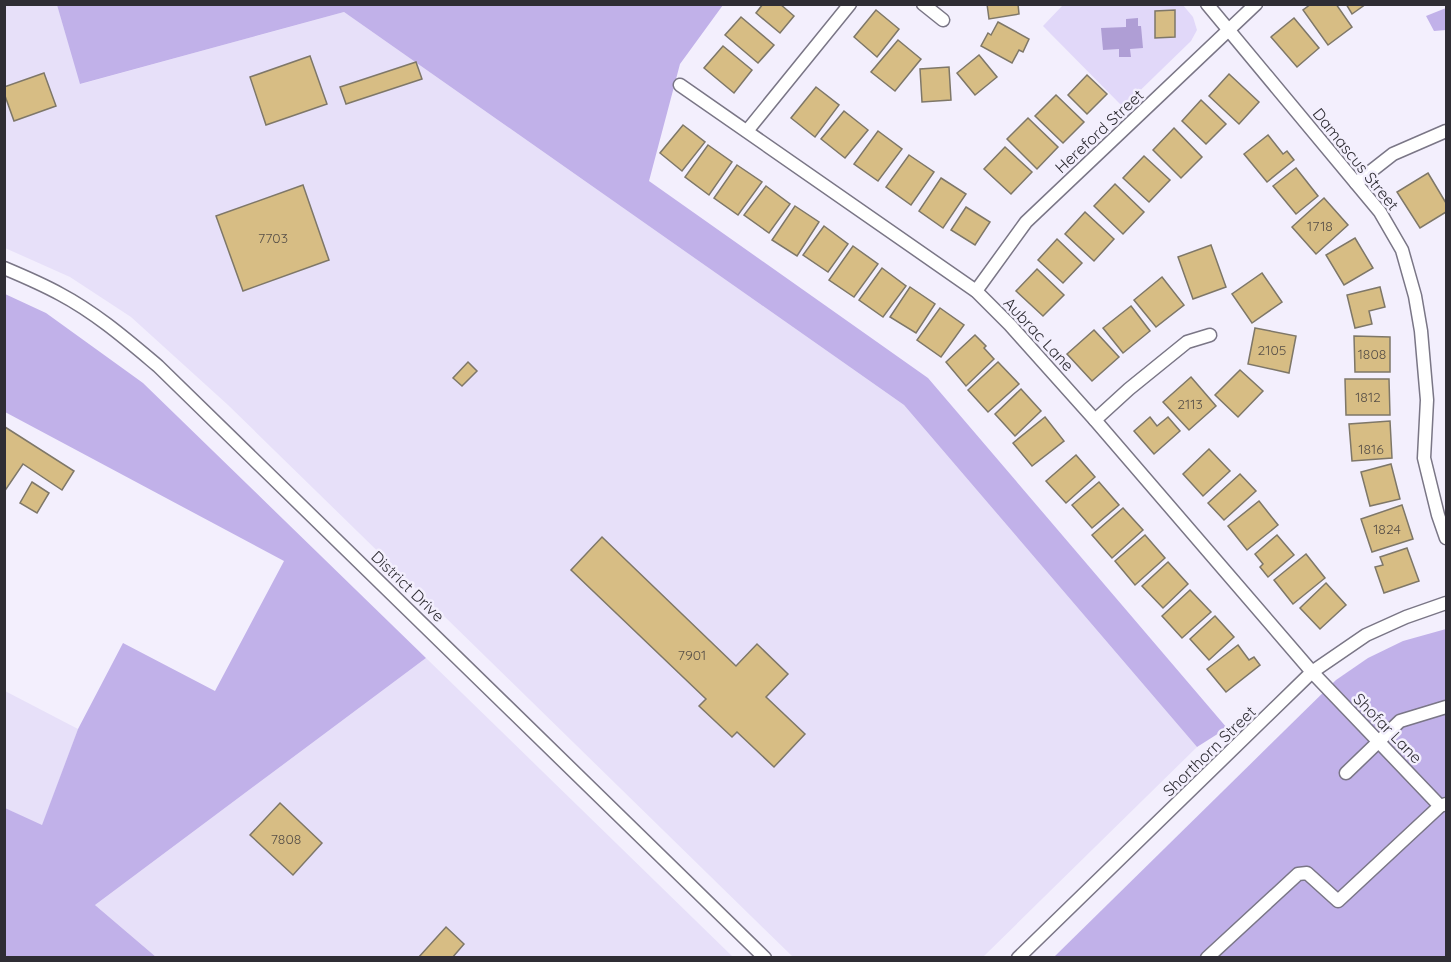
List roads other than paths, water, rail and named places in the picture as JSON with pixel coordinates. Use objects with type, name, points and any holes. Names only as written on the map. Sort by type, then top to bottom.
[{"type":"street","points":[[747,132],[850,4]]},
{"type":"street","points":[[923,4],[943,20]]},
{"type":"street","name":"Damascus Street","points":[[1207,4],[1380,212],[1402,250],[1421,331],[1427,400],[1424,458],[1446,538]]},
{"type":"street","name":"Hereford Street","points":[[976,291],[1026,222],[1256,4]]},
{"type":"street","name":"Aubrac Lane","points":[[680,85],[976,291],[1010,325],[1095,420],[1312,672]]},
{"type":"street","points":[[1356,183],[1393,154],[1446,131]]},
{"type":"street","name":"District Drive","points":[[4,268],[84,308],[118,332],[158,366],[765,957]]},
{"type":"street","points":[[1095,420],[1187,342],[1210,335]]},
{"type":"street","name":"Shorthorn Street","points":[[1018,957],[1312,672],[1366,635],[1406,616],[1446,603]]},
{"type":"street","name":"Shofar Lane","points":[[1312,672],[1443,805]]},
{"type":"street","points":[[1346,773],[1400,721],[1446,707]]},
{"type":"street","points":[[1207,957],[1298,874],[1307,873],[1338,901],[1443,805]]}]
